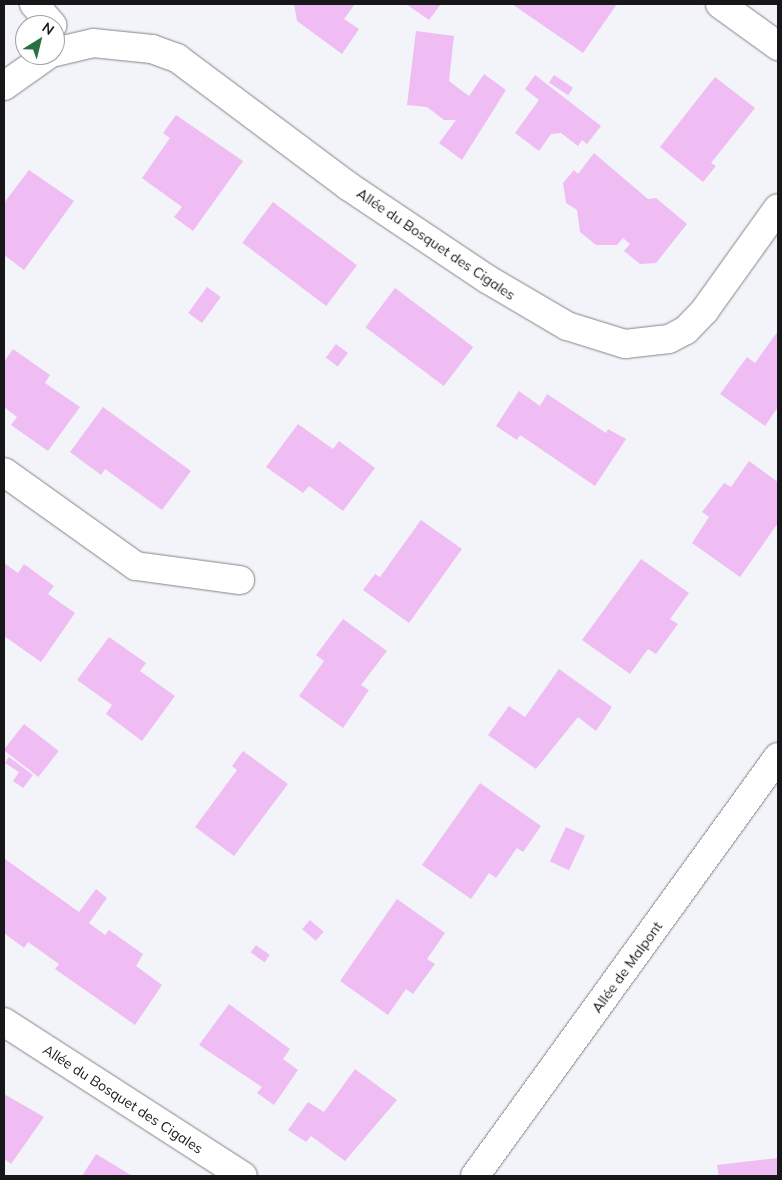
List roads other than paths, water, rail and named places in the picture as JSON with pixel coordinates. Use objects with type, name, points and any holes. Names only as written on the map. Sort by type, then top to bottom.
[{"type":"street","points":[[34,4],[40,15]]},
{"type":"street","points":[[720,4],[778,46]]},
{"type":"street","name":"Allée du Bosquet des Cigales","points":[[65,42],[124,45],[177,58],[348,186],[487,280],[532,308],[601,339],[650,343],[686,330],[705,310],[778,208]]},
{"type":"street","points":[[4,86],[28,65]]},
{"type":"street","points":[[4,472],[136,566],[240,580]]},
{"type":"street","name":"Allée de Malpont","points":[[475,1176],[778,757]]},
{"type":"street","name":"Allée du Bosquet des Cigales","points":[[4,1022],[243,1176]]}]
